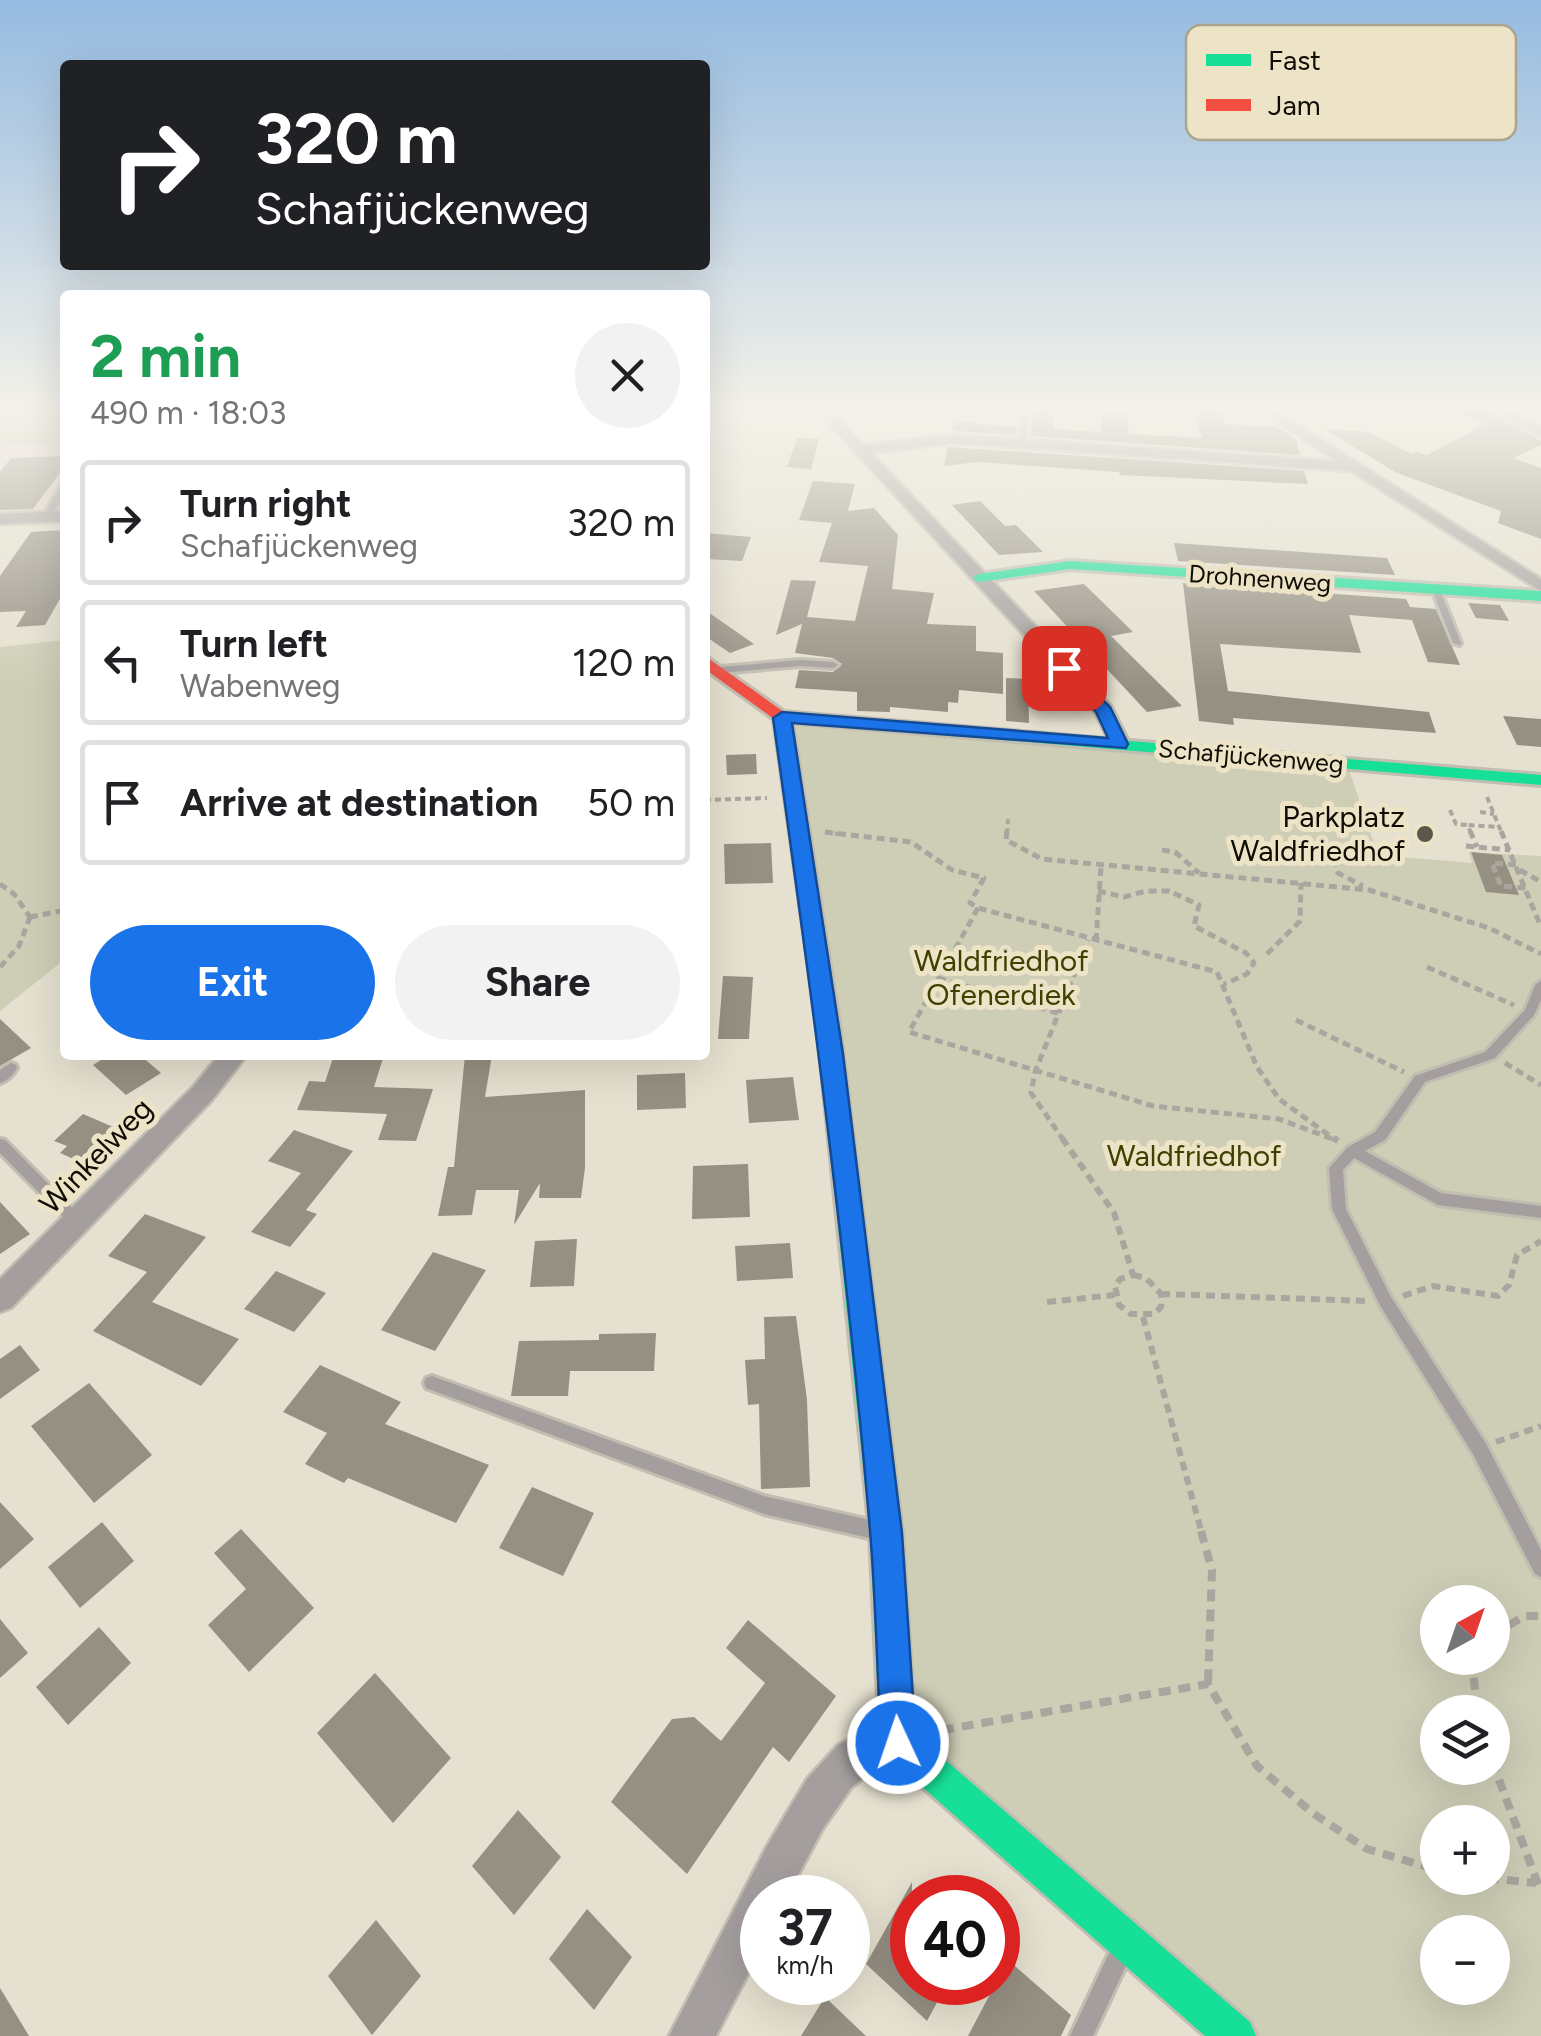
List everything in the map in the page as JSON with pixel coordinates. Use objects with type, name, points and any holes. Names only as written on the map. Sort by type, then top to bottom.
[{"type":"street","points":[[906,500],[1104,710],[1120,744]]},
{"type":"street","points":[[1405,500],[1541,586]]},
{"type":"street","points":[[0,519],[60,516]]},
{"type":"street","name":"Drohnenweg","points":[[980,578],[1070,565],[1541,596]]},
{"type":"street","points":[[712,665],[782,718],[832,1054],[886,1533],[898,1743],[1236,2036]]},
{"type":"street","name":"Schafjückenweg","points":[[782,718],[1541,780]]},
{"type":"street","name":"Winkelweg","points":[[0,1299],[202,1094],[230,1060]]},
{"type":"street","points":[[774,1875],[789,1842],[842,1769],[865,1750],[898,1743]]},
{"type":"street","points":[[690,2036],[740,1948]]},
{"type":"lane","points":[[46,516],[56,500]]},
{"type":"lane","points":[[1436,590],[1457,643]]},
{"type":"lane","points":[[712,665],[833,665]]},
{"type":"lane","points":[[1541,985],[1530,1012],[1490,1055],[1420,1080],[1380,1136],[1353,1151],[1336,1168],[1339,1209],[1386,1302],[1479,1448],[1541,1568]]},
{"type":"lane","points":[[0,1144],[77,1222]]},
{"type":"lane","points":[[1353,1151],[1438,1200],[1541,1212]]},
{"type":"lane","points":[[432,1383],[764,1505],[886,1533]]},
{"type":"lane","points":[[1081,2036],[1126,1942]]},
{"type":"path","points":[[1494,776],[1487,796],[1539,912],[1541,927]]},
{"type":"path","points":[[710,800],[795,796]]},
{"type":"path","points":[[1450,810],[1456,824],[1500,827]]},
{"type":"path","points":[[1480,812],[1494,814]]},
{"type":"path","points":[[1008,819],[1006,840],[1042,859],[1370,890]]},
{"type":"path","points":[[1468,825],[1478,848]]},
{"type":"path","points":[[798,832],[911,842],[952,870],[984,878],[970,903],[978,908],[1217,972],[1256,1066],[1280,1099],[1340,1142],[1278,1120],[1152,1106],[908,1032],[978,908]]},
{"type":"path","points":[[1331,846],[1338,873],[1370,890],[1490,928],[1541,954]]},
{"type":"path","points":[[1466,846],[1510,850]]},
{"type":"path","points":[[1162,850],[1175,852],[1201,876]]},
{"type":"path","points":[[1526,888],[1501,886],[1492,863],[1517,867],[1541,882]]},
{"type":"path","points":[[1096,941],[1102,912],[1098,890],[1101,866]]},
{"type":"path","points":[[1267,954],[1300,921],[1301,883]]},
{"type":"path","points":[[0,884],[14,894],[30,917]]},
{"type":"path","points":[[1098,890],[1124,896],[1169,891],[1198,905],[1194,926],[1246,952],[1254,963],[1247,974],[1222,984]]},
{"type":"path","points":[[30,917],[60,911]]},
{"type":"path","points":[[0,967],[20,946],[30,917]]},
{"type":"path","points":[[1088,940],[1035,1072],[1031,1093],[1114,1213],[1133,1275]]},
{"type":"path","points":[[1427,967],[1530,1012]]},
{"type":"path","points":[[938,978],[1058,1013]]},
{"type":"path","points":[[1296,1020],[1420,1080]]},
{"type":"path","points":[[1490,1055],[1541,1084]]},
{"type":"path","points":[[1114,1295],[1120,1279],[1133,1275],[1146,1278],[1161,1294],[1386,1302],[1433,1286],[1498,1296],[1509,1285],[1516,1255],[1541,1241]]},
{"type":"path","points":[[1114,1295],[1131,1314],[1143,1316],[1160,1307],[1161,1294]]},
{"type":"path","points":[[1047,1302],[1114,1295]]},
{"type":"path","points":[[1143,1316],[1212,1570],[1208,1684],[1257,1766],[1314,1814],[1367,1849],[1420,1865]]},
{"type":"path","points":[[1479,1448],[1541,1426]]},
{"type":"path","points":[[1510,1625],[1524,1616],[1541,1616]]},
{"type":"path","points":[[938,1730],[1208,1684]]},
{"type":"path","points":[[1501,1785],[1539,1888]]},
{"type":"path","points":[[1510,1882],[1539,1888]]},
{"type":"shaded area","points":[[0,500],[55,500],[47,512],[0,514]]},
{"type":"green space","points":[[60,641],[60,963],[0,1011],[0,887],[8,889],[0,884],[0,647]]},
{"type":"green space","name":"Waldfriedhof","points":[[791,717],[1347,764],[1378,855],[1472,863],[1469,852],[1541,856],[1541,2036],[1236,2036],[898,1743]]},
{"type":"building","points":[[0,500],[40,500],[33,509],[0,510]]},
{"type":"building","points":[[806,500],[851,500],[848,511],[874,508],[898,535],[892,589],[934,593],[927,624],[976,626],[976,651],[1003,653],[1003,694],[959,690],[958,703],[948,702],[948,712],[890,707],[890,712],[857,711],[857,692],[795,688],[799,670],[833,672],[842,664],[833,658],[795,653],[802,624],[776,635],[791,580],[816,581],[807,617],[855,621],[868,566],[819,562],[832,523],[799,520]]},
{"type":"building","points":[[1471,500],[1541,500],[1541,539],[1498,523],[1501,511]]},
{"type":"building","points":[[980,501],[1005,526],[1016,525],[1043,552],[999,555],[952,505]]},
{"type":"building","points":[[60,530],[60,599],[45,625],[16,627],[26,611],[0,612],[0,576],[31,532]]},
{"type":"building","points":[[710,533],[751,537],[742,561],[710,559]]},
{"type":"building","points":[[1174,543],[1387,558],[1395,575],[1178,561]]},
{"type":"building","points":[[1183,583],[1406,599],[1410,607],[1436,609],[1460,665],[1428,662],[1412,620],[1349,615],[1361,653],[1220,644],[1228,691],[1429,712],[1436,733],[1233,718],[1234,725],[1199,721]]},
{"type":"building","points":[[1084,584],[1133,632],[1111,636],[1182,706],[1147,712],[1034,591]]},
{"type":"building","points":[[1468,603],[1500,605],[1509,621],[1476,618]]},
{"type":"building","points":[[710,613],[754,644],[730,653],[710,639]]},
{"type":"building","points":[[1006,678],[1028,679],[1029,723],[1006,721]]},
{"type":"building","points":[[1503,716],[1541,719],[1541,747],[1517,745]]},
{"type":"building","points":[[756,754],[757,774],[727,775],[726,755]]},
{"type":"building","points":[[771,843],[773,883],[725,884],[724,844]]},
{"type":"building","points":[[1471,852],[1502,855],[1519,895],[1486,892]]},
{"type":"building","points":[[723,976],[753,977],[749,1039],[718,1039]]},
{"type":"building","points":[[0,1019],[31,1048],[0,1066]]},
{"type":"building","points":[[101,1060],[146,1060],[161,1073],[126,1095],[93,1065]]},
{"type":"building","points":[[332,1060],[382,1060],[374,1087],[433,1089],[416,1141],[378,1140],[387,1114],[297,1110],[309,1081],[325,1082]]},
{"type":"building","points":[[465,1060],[491,1060],[485,1097],[585,1090],[581,1198],[539,1198],[540,1183],[514,1225],[519,1190],[476,1190],[472,1215],[438,1216],[448,1167],[454,1167]]},
{"type":"building","points":[[685,1073],[686,1108],[637,1110],[637,1075]]},
{"type":"building","points":[[793,1077],[799,1120],[749,1123],[746,1080]]},
{"type":"building","points":[[83,1114],[127,1133],[92,1167],[60,1153],[67,1146],[54,1141]]},
{"type":"building","points":[[294,1130],[353,1151],[306,1210],[317,1214],[290,1247],[251,1232],[301,1173],[268,1161]]},
{"type":"building","points":[[748,1164],[750,1217],[692,1219],[693,1166]]},
{"type":"building","points":[[0,1202],[30,1234],[0,1254]]},
{"type":"building","points":[[145,1214],[206,1237],[152,1302],[239,1339],[201,1386],[93,1331],[147,1272],[108,1256]]},
{"type":"building","points":[[577,1239],[574,1286],[530,1287],[535,1241]]},
{"type":"building","points":[[790,1243],[793,1278],[737,1281],[735,1246]]},
{"type":"building","points":[[433,1252],[486,1270],[435,1351],[381,1330]]},
{"type":"building","points":[[276,1271],[326,1293],[294,1332],[244,1309]]},
{"type":"building","points":[[796,1316],[807,1400],[810,1487],[761,1489],[759,1404],[748,1405],[745,1360],[765,1359],[764,1317]]},
{"type":"building","points":[[656,1333],[654,1371],[570,1371],[568,1396],[511,1396],[519,1341],[599,1340],[599,1334]]},
{"type":"building","points":[[20,1345],[40,1370],[0,1399],[0,1359]]},
{"type":"building","points":[[320,1365],[401,1402],[385,1424],[489,1465],[456,1523],[348,1478],[344,1483],[305,1464],[327,1433],[283,1412]]},
{"type":"building","points":[[89,1383],[152,1455],[94,1503],[31,1426]]},
{"type":"building","points":[[532,1487],[594,1513],[563,1576],[499,1548]]},
{"type":"building","points":[[0,1502],[34,1539],[0,1569]]},
{"type":"building","points":[[102,1522],[134,1561],[80,1608],[48,1567]]},
{"type":"building","points":[[241,1529],[314,1608],[249,1672],[208,1625],[246,1589],[214,1553]]},
{"type":"building","points":[[0,1619],[28,1653],[0,1678]]},
{"type":"building","points":[[748,1620],[836,1696],[789,1762],[773,1747],[687,1874],[611,1802],[672,1719],[694,1717],[721,1741],[765,1683],[726,1648]]},
{"type":"building","points":[[99,1627],[131,1663],[68,1725],[36,1687]]},
{"type":"building","points":[[375,1673],[451,1758],[393,1823],[317,1733]]},
{"type":"building","points":[[518,1810],[561,1857],[514,1915],[472,1866]]},
{"type":"building","points":[[587,1909],[632,1957],[594,2010],[549,1959]]},
{"type":"building","points":[[376,1920],[421,1976],[372,2035],[328,1976]]},
{"type":"building","points":[[890,1921],[890,1986],[870,1968],[870,1957]]},
{"type":"building","points":[[1020,1970],[1071,2015],[1061,2036],[968,2036],[984,2005],[1020,2005]]},
{"type":"building","points":[[0,1988],[29,2036],[0,2036]]},
{"type":"building","points":[[820,2005],[833,2005],[866,2036],[801,2036]]},
{"type":"building","points":[[910,2005],[936,2005],[927,2021]]},
{"type":"traffic: fast","points":[[979,578],[1070,565],[1541,596]]},
{"type":"traffic: fast","points":[[782,717],[1541,780]]},
{"type":"traffic: fast","points":[[828,1024],[886,1533],[898,1743],[1236,2036]]},
{"type":"traffic: jam","points":[[710,665],[782,717],[828,1024]]},
{"type":"place","name":"Parkplatz Waldfriedhof","points":[[1425,834]]},
{"type":"route","points":[[898,1743],[886,1533],[867,1362],[832,1054],[782,718],[1120,744],[1104,710],[1064,668]]},
{"type":"park label","name":"Waldfriedhof Ofenerdiek","points":[[1001,978]]}]
